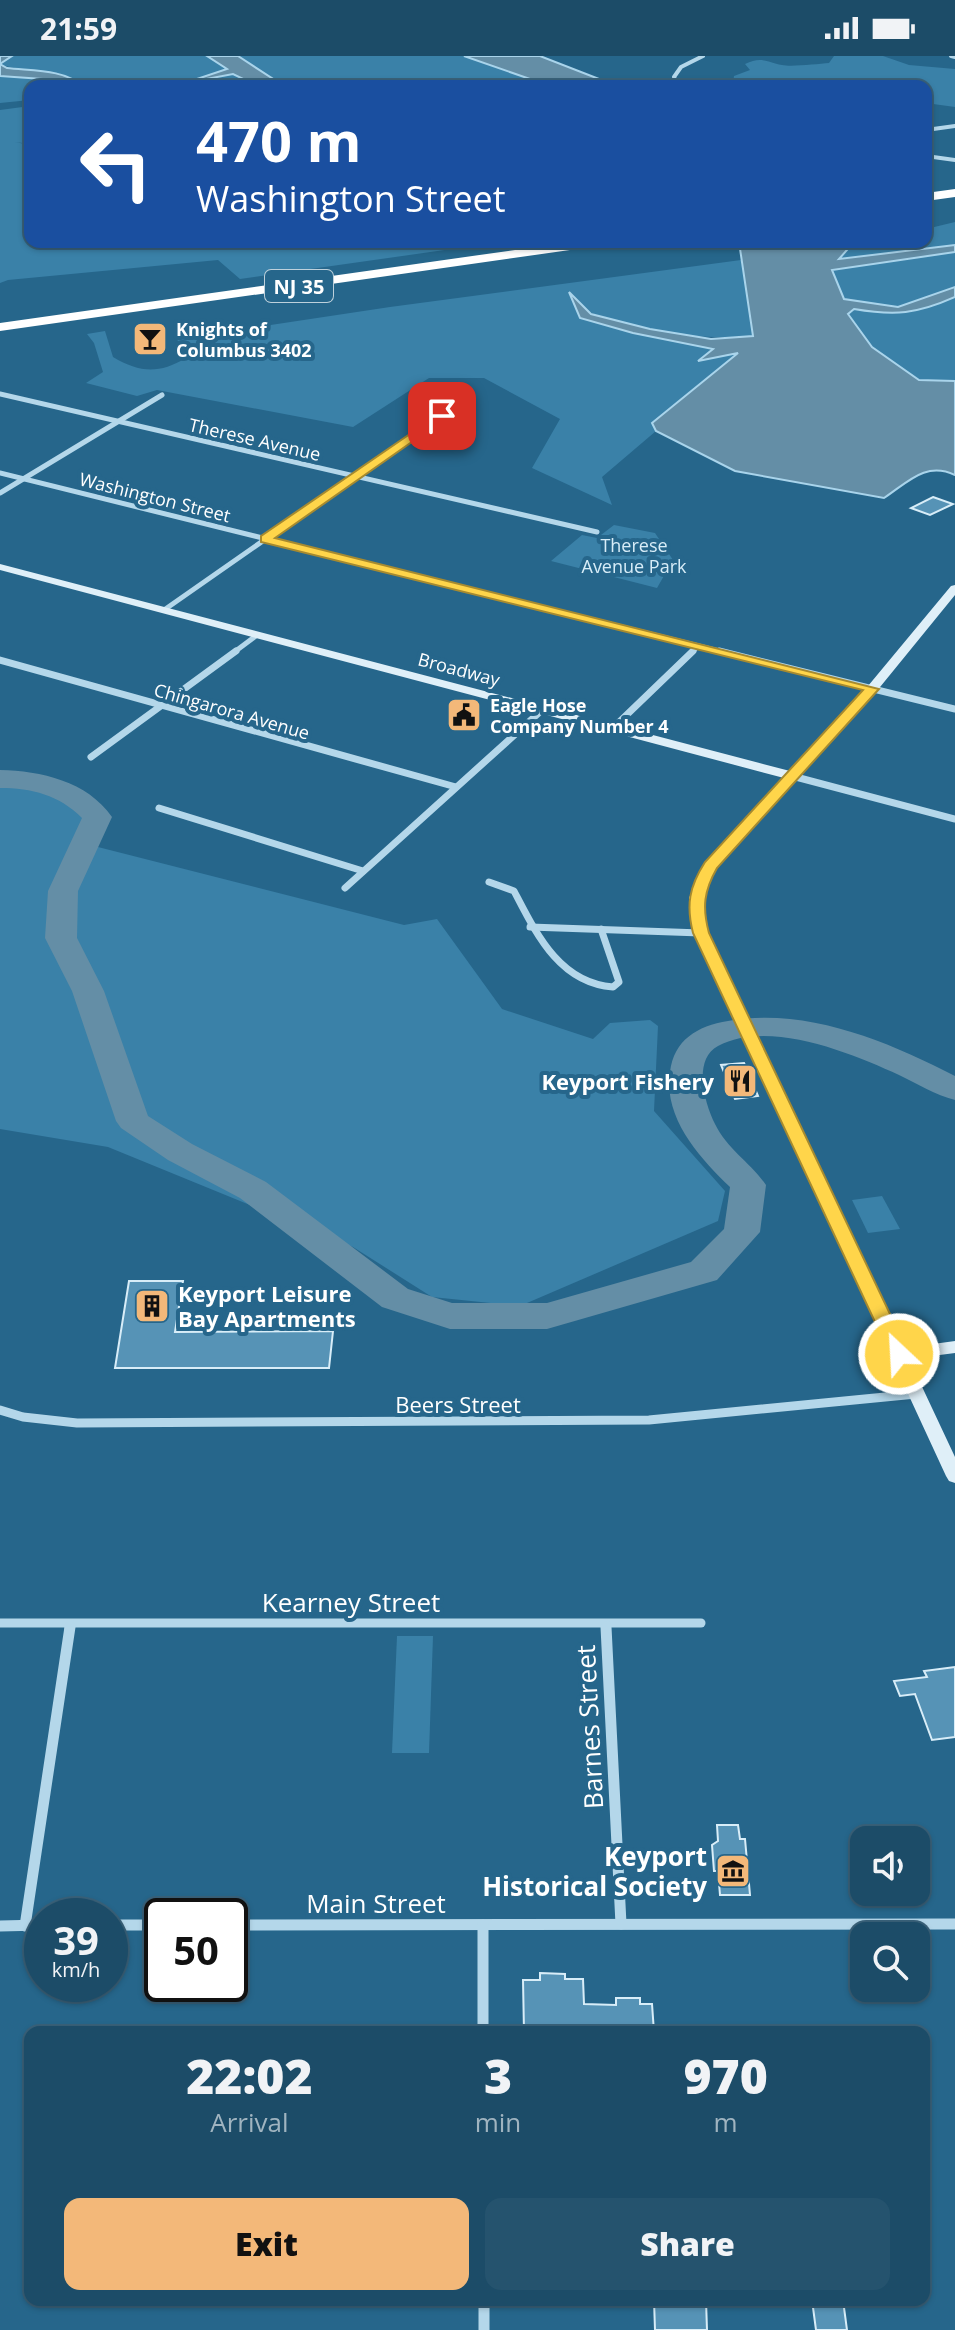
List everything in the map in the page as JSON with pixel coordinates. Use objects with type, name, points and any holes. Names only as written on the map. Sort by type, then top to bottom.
[{"type":"highway","points":[[932,193],[955,191]]},
{"type":"highway","name":"NJ 35","points":[[0,320],[516,248]]},
{"type":"highway","name":"NJ 35","points":[[0,327],[556,248]]},
{"type":"main road","name":"Broadway","points":[[0,567],[792,776]]},
{"type":"main road","points":[[955,588],[872,689],[701,879],[695,905],[701,933],[955,1476]]},
{"type":"main road","points":[[899,1354],[955,1347]]},
{"type":"street","points":[[674,80],[677,70],[703,56]]},
{"type":"street","points":[[932,129],[955,126]]},
{"type":"street","points":[[932,157],[955,160]]},
{"type":"street","name":"Therese Avenue","points":[[0,394],[597,532]]},
{"type":"street","points":[[0,493],[162,395]]},
{"type":"street","points":[[164,610],[459,404]]},
{"type":"street","name":"Washington Street","points":[[0,473],[955,709]]},
{"type":"street","points":[[91,757],[257,635]]},
{"type":"street","points":[[613,728],[698,646]]},
{"type":"street","name":"Chingarora Avenue","points":[[0,660],[456,787]]},
{"type":"street","points":[[345,888],[542,710]]},
{"type":"street","name":"Broadway","points":[[792,776],[954,817]]},
{"type":"street","points":[[159,808],[363,871]]},
{"type":"street","points":[[489,882],[514,891],[530,927],[566,970],[604,987],[613,987],[619,982],[601,929]]},
{"type":"street","points":[[530,927],[701,933]]},
{"type":"street","name":"Beers Street","points":[[0,1410],[23,1417],[77,1423],[583,1422],[717,1416],[916,1394]]},
{"type":"street","name":"Kearney Street","points":[[0,1623],[701,1623]]},
{"type":"street","points":[[29,1898],[70,1624]]},
{"type":"street","name":"Barnes Street","points":[[606,1624],[621,1924]]},
{"type":"street","name":"Main Street","points":[[248,1925],[955,1924]]},
{"type":"street","points":[[483,1925],[483,2026]]},
{"type":"street","points":[[0,1926],[24,1926]]},
{"type":"street","points":[[484,2306],[484,2330]]},
{"type":"green space","points":[[12,56],[207,56],[228,68],[197,80],[72,80],[0,65]]},
{"type":"green space","points":[[238,56],[464,56],[533,80],[275,80]]},
{"type":"green space","points":[[834,56],[883,56],[909,65],[955,69],[955,107],[932,104],[932,80],[733,80],[734,76],[750,70],[745,64],[760,60],[786,66],[829,63]]},
{"type":"green space","points":[[234,74],[246,80],[200,80]]},
{"type":"green space","points":[[0,76],[57,80],[24,80],[24,101],[0,103]]},
{"type":"green space","points":[[24,107],[24,143],[15,142],[24,144],[24,248],[459,248],[240,279],[218,260],[0,283],[0,110]]},
{"type":"green space","points":[[955,222],[955,245],[932,248],[932,228]]},
{"type":"green space","points":[[848,248],[930,248],[837,259]]},
{"type":"green space","points":[[955,252],[955,287],[898,307],[843,299],[832,270]]},
{"type":"green space","points":[[741,260],[754,336],[693,336],[652,331],[591,313],[570,295],[581,318],[633,333],[714,349],[700,359],[740,352],[652,423],[656,431],[602,477],[612,505],[532,468],[560,419],[484,378],[429,378],[353,427],[157,390],[137,396],[86,383],[103,372],[94,343],[87,334],[105,331],[113,357],[150,370],[167,367],[186,358],[177,339]]},
{"type":"green space","points":[[955,297],[955,381],[919,380],[872,347],[848,314],[853,309],[906,312]]},
{"type":"green space","name":"Therese Avenue Park","points":[[614,525],[655,533],[673,560],[657,588],[551,561],[582,535],[597,538]]},
{"type":"green space","points":[[11,772],[72,786],[103,812],[94,846],[404,925],[437,919],[502,1009],[593,1039],[610,1023],[650,1020],[658,1026],[654,1111],[725,1191],[718,1221],[520,1306],[432,1297],[353,1247],[108,1147],[0,1129],[0,773]]},
{"type":"green space","points":[[882,1196],[900,1229],[868,1233],[852,1200]]},
{"type":"green space","points":[[397,1636],[433,1636],[429,1753],[392,1753]]},
{"type":"shaded area","points":[[0,56],[12,56],[0,64]]},
{"type":"shaded area","points":[[207,56],[238,56],[275,80],[246,80],[233,74],[194,80],[227,69]]},
{"type":"shaded area","points":[[464,56],[540,56],[602,80],[533,80]]},
{"type":"shaded area","points":[[0,64],[7,68],[57,74],[75,80],[57,80],[0,76]]},
{"type":"shaded area","points":[[955,245],[955,252],[832,270],[844,299],[898,307],[955,287],[955,297],[929,307],[894,313],[854,309],[848,314],[872,347],[919,380],[955,381],[955,475],[945,471],[926,472],[884,498],[735,471],[656,431],[652,423],[738,353],[698,361],[713,349],[633,333],[580,318],[569,292],[591,314],[650,329],[711,339],[753,336],[740,248],[849,248],[839,259]]},
{"type":"building","points":[[933,497],[953,504],[930,515],[911,508]]},
{"type":"building","name":"Keyport Fishery","points":[[744,1063],[758,1096],[735,1099],[721,1065]]},
{"type":"building","name":"Keyport Leisure Bay Apartments","points":[[129,1281],[183,1281],[175,1332],[333,1331],[329,1368],[115,1368]]},
{"type":"building","points":[[955,1667],[955,1737],[932,1740],[915,1694],[900,1696],[894,1681],[927,1677],[924,1671]]},
{"type":"building","name":"Keyport Historical Society","points":[[717,1825],[738,1825],[740,1839],[745,1839],[750,1895],[720,1895],[712,1845],[718,1841]]},
{"type":"building","points":[[540,1973],[565,1974],[565,1979],[583,1979],[584,2004],[616,2005],[616,1998],[640,1998],[640,2004],[652,2004],[654,2026],[524,2026],[523,1980],[540,1980]]},
{"type":"building","points":[[654,2306],[706,2306],[707,2330],[655,2330]]},
{"type":"building","points":[[813,2306],[844,2306],[847,2330],[816,2330]]},
{"type":"waterway","points":[[0,779],[27,780],[53,787],[76,799],[97,817],[63,891],[61,938],[88,991],[133,1121],[180,1152],[253,1190],[395,1298],[450,1316],[547,1316],[704,1271],[742,1232],[748,1185],[714,1150],[698,1126],[686,1078],[689,1056],[701,1041],[721,1032],[770,1027],[819,1034],[882,1055],[955,1090]]},
{"type":"place","name":"Knights of Columbus 3402","points":[[150,339]]},
{"type":"place","name":"Eagle Hose Company Number 4","points":[[464,715]]},
{"type":"place","name":"Keyport Fishery","points":[[740,1081]]},
{"type":"place","name":"Keyport Leisure Bay Apartments","points":[[152,1306]]},
{"type":"place","name":"Keyport Historical Society","points":[[733,1871]]},
{"type":"route","points":[[442,416],[265,539],[872,689],[710,866],[701,879],[695,911],[701,933],[899,1354]]}]
